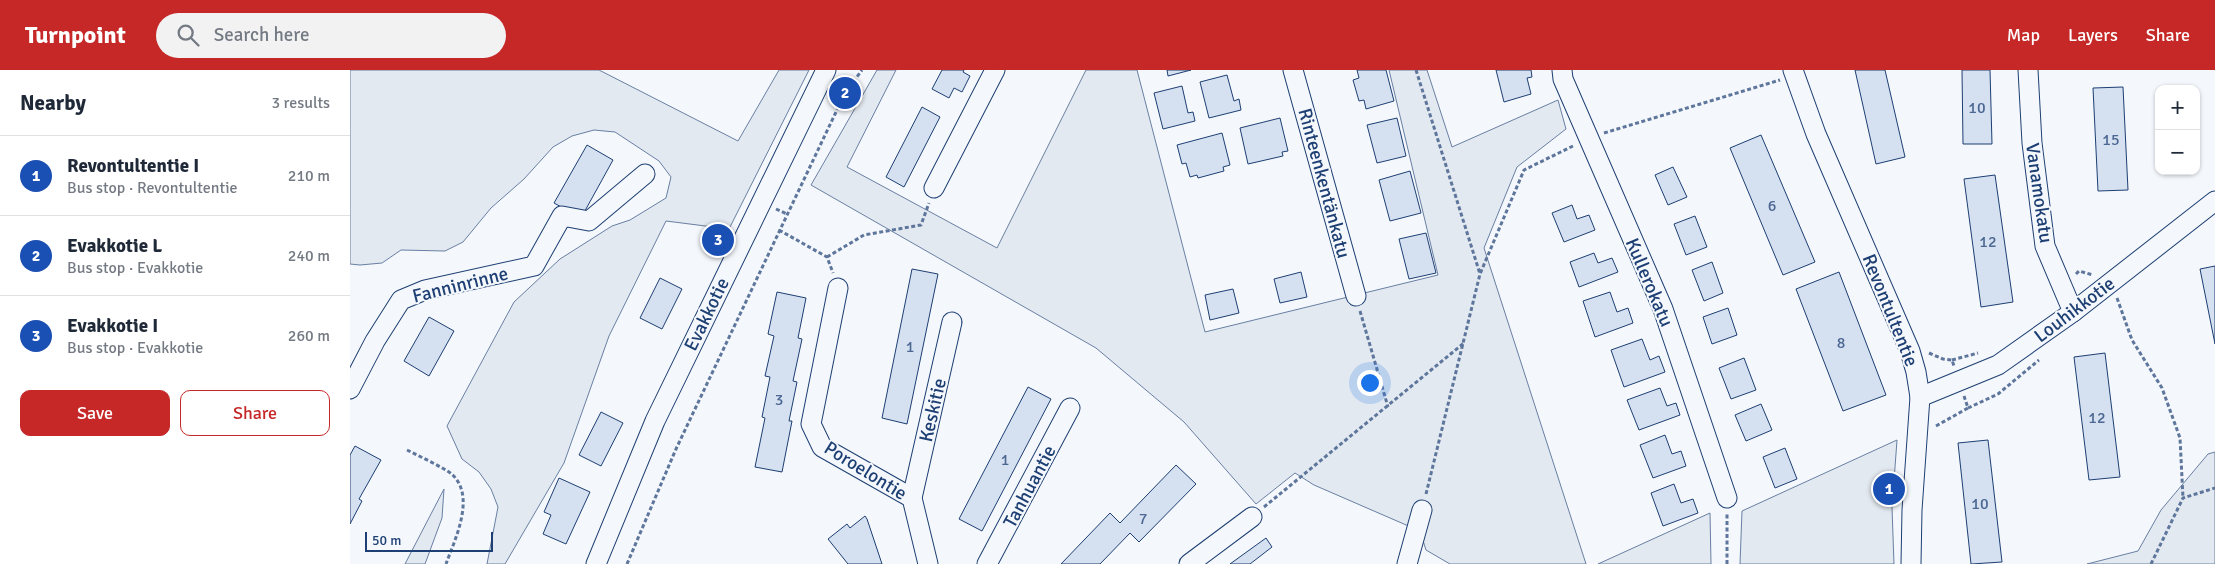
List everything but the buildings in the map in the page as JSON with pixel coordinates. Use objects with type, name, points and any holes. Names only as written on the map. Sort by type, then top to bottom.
[{"type":"street","name":"Evakkotie","points":[[596,564],[655,421],[826,70]]},
{"type":"street","points":[[934,188],[995,70]]},
{"type":"street","name":"Rinteenkentänkatu","points":[[1293,70],[1356,296]]},
{"type":"street","name":"Kullerokatu","points":[[1562,70],[1563,78],[1588,138],[1663,309],[1727,498]]},
{"type":"street","name":"Vanamokatu","points":[[2028,70],[2032,143],[2045,246],[2073,312]]},
{"type":"street","name":"Revontultentie","points":[[1794,73],[1816,134],[1910,351],[1916,372],[1920,397],[1912,510],[1911,564]]},
{"type":"street","name":"Fanninrinne","points":[[350,389],[375,341],[401,300],[425,290],[534,266],[562,216],[589,221],[644,174]]},
{"type":"street","name":"Louhikkotie","points":[[1920,397],[1998,364],[2073,312],[2215,201]]},
{"type":"street","name":"Poroelontie","points":[[838,288],[811,424],[822,447],[912,498],[928,564]]},
{"type":"street","name":"Keskitie","points":[[912,498],[952,322]]},
{"type":"street","name":"Tanhuantie","points":[[988,564],[1070,408]]},
{"type":"street","points":[[1407,564],[1422,510]]},
{"type":"street","points":[[1189,564],[1252,517]]},
{"type":"path","points":[[627,564],[676,449],[844,93],[862,70]]},
{"type":"path","points":[[1416,70],[1480,274]]},
{"type":"path","points":[[1422,510],[1480,274],[1524,170],[1588,138],[1794,73]]},
{"type":"path","points":[[827,257],[864,235],[922,225],[934,188]]},
{"type":"path","points":[[779,230],[827,257],[838,288]]},
{"type":"path","points":[[2111,282],[2132,340],[2162,388],[2180,438],[2183,498],[2151,564]]},
{"type":"path","points":[[1356,296],[1388,407]]},
{"type":"path","points":[[1252,517],[1388,407],[1464,342]]},
{"type":"path","points":[[407,450],[450,473],[460,486],[463,502],[461,518],[446,564]]},
{"type":"path","points":[[2183,498],[2215,488]]},
{"type":"path","points":[[1727,498],[1727,564]]},
{"type":"shaded area","points":[[350,70],[599,70],[738,141],[779,70],[809,70],[729,229],[666,221],[609,336],[564,463],[505,564],[487,564],[498,507],[491,489],[479,472],[462,459],[447,426],[514,302],[560,259],[612,226],[630,220],[666,198],[671,177],[659,161],[615,132],[594,130],[572,136],[553,147],[524,179],[491,208],[463,242],[445,251],[401,250],[382,263],[350,264]]},
{"type":"shaded area","points":[[877,70],[896,70],[847,167],[997,248],[1086,70],[1137,70],[1205,332],[1438,275],[1389,70],[1427,70],[1452,147],[1558,100],[1566,129],[1517,167],[1484,248],[1586,564],[1450,564],[1426,550],[1420,531],[1314,485],[1295,473],[1256,504],[1184,422],[1096,348],[811,185]]},
{"type":"shaded area","points":[[1897,440],[1892,508],[1894,564],[1740,564],[1742,511]]},
{"type":"shaded area","points":[[2215,452],[2215,564],[2087,564],[2138,551],[2161,510],[2208,454]]},
{"type":"shaded area","points":[[444,489],[442,518],[425,564],[405,564]]},
{"type":"shaded area","points":[[1710,513],[1711,564],[1598,564]]},
{"type":"place","name":"Evakkotie L","points":[[845,93]]},
{"type":"place","name":"Evakkotie I","points":[[718,240]]},
{"type":"place","name":"Revontultentie I","points":[[1889,489]]}]
